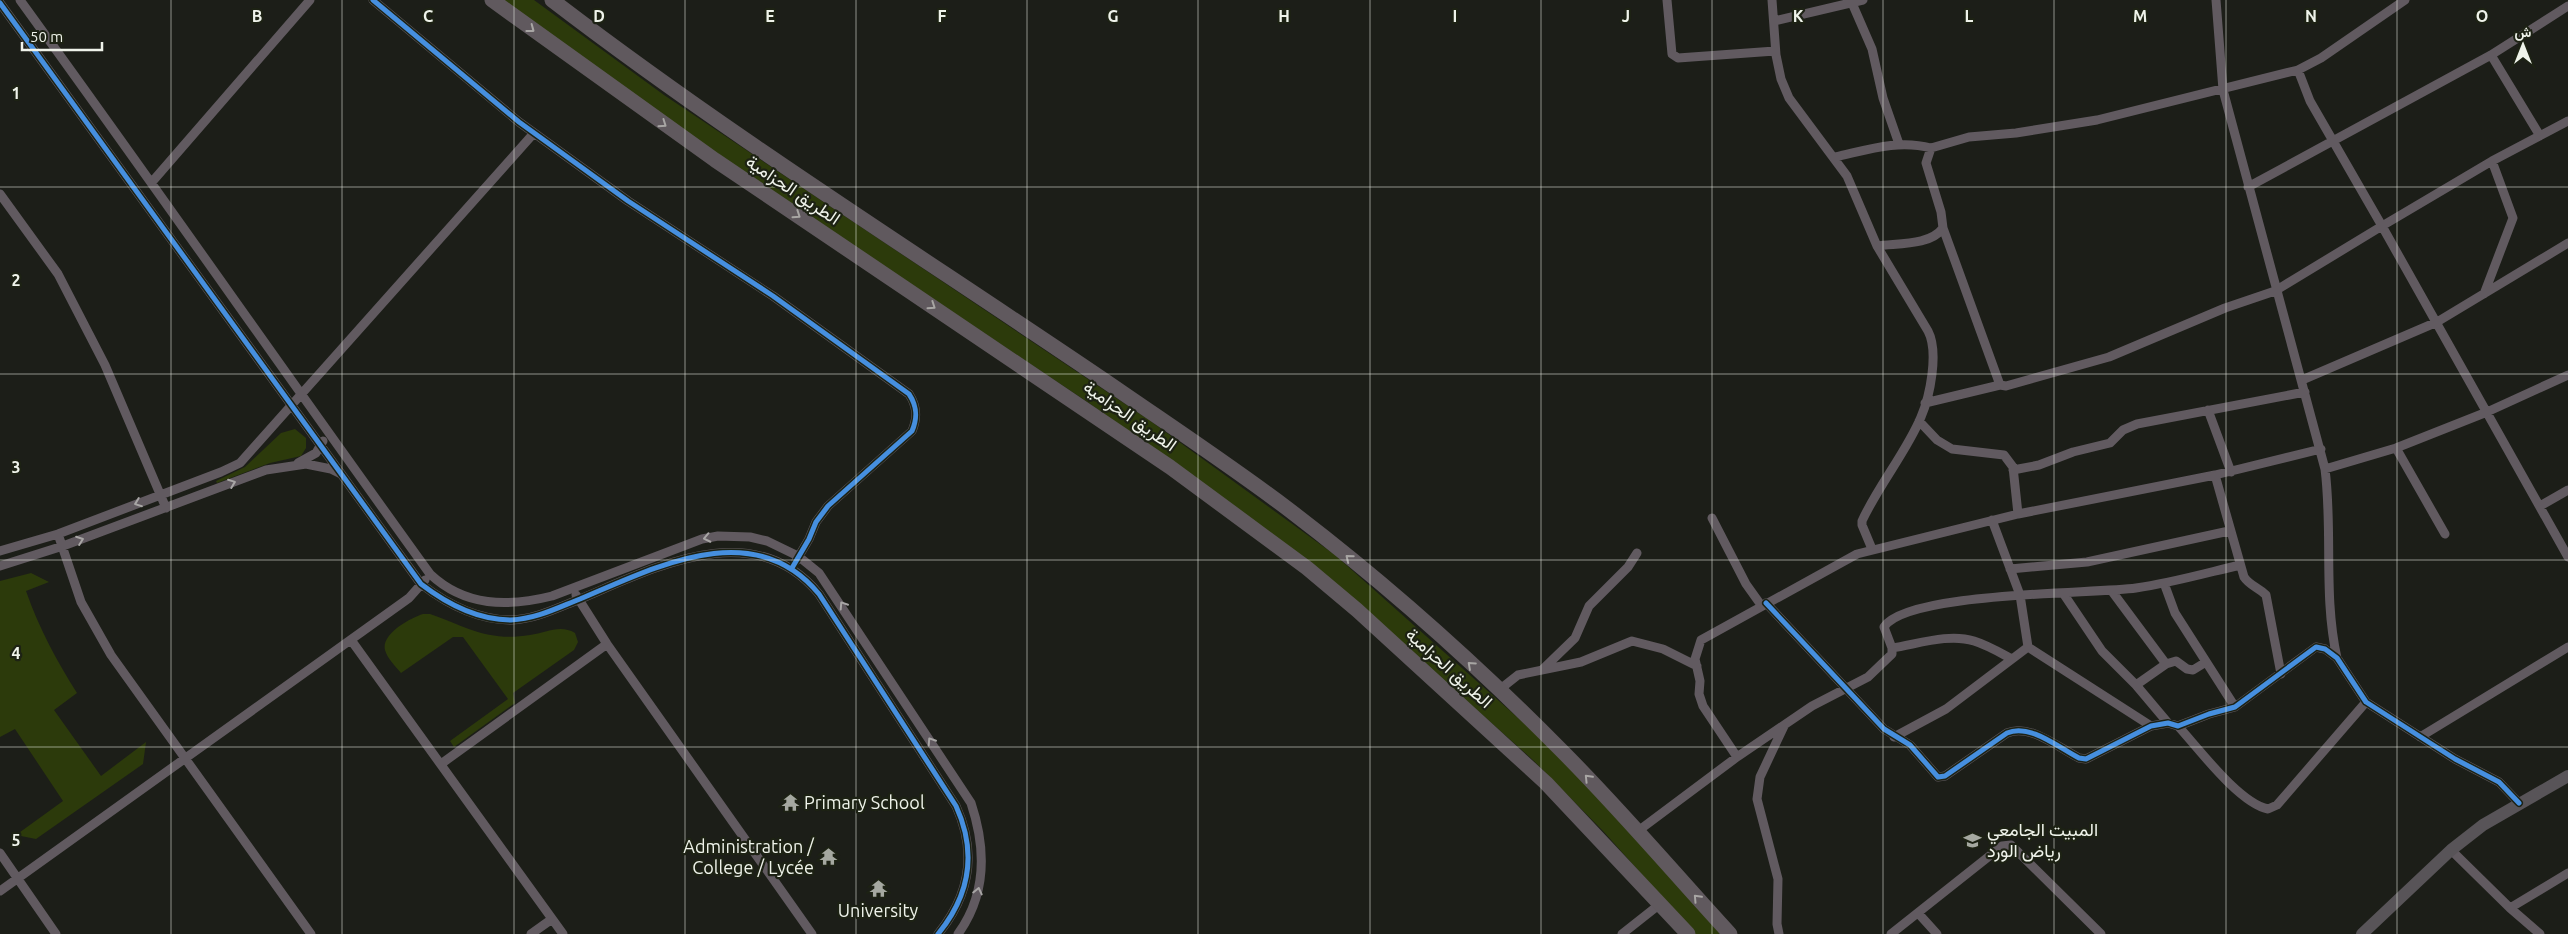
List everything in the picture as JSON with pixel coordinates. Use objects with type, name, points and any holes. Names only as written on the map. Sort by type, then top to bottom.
[{"type":"highway","name":"الطريق الحزامية","points":[[492,0],[715,160],[1170,466],[1307,568],[1408,656],[1546,782],[1688,934]]},
{"type":"highway","name":"الطريق الحزامية","points":[[552,0],[673,90],[1020,322],[1280,504],[1370,575],[1499,690],[1562,750],[1638,831],[1730,934]]},
{"type":"main road","points":[[2362,934],[2451,850],[2483,825],[2568,776]]},
{"type":"street","points":[[20,0],[152,182],[430,574],[454,592],[488,603],[528,602],[573,588],[702,539],[718,536],[750,537],[782,547],[798,556],[819,572],[830,585],[970,803],[980,834],[981,878],[975,904],[968,920],[958,934]]},
{"type":"street","points":[[152,182],[310,0]]},
{"type":"street","points":[[373,0],[534,133],[628,201],[773,296],[909,394],[915,403],[915,423],[912,431],[828,506],[816,522],[792,568]]},
{"type":"street","points":[[1667,0],[1672,54],[1678,58],[1776,51]]},
{"type":"street","points":[[1772,0],[1776,51],[1781,79],[1788,98],[1835,157],[1847,176],[1877,246],[1931,338],[1932,368],[1925,403],[1919,421],[1862,520],[1862,525],[1872,549]]},
{"type":"street","points":[[1774,20],[1863,0]]},
{"type":"street","points":[[2216,0],[2223,90],[2275,291],[2302,380],[2325,468],[2328,492],[2330,627],[2337,658]]},
{"type":"street","points":[[1835,157],[1899,144],[1916,144],[1931,148],[1969,137],[2016,133],[2097,120],[2298,70],[2321,58],[2403,1]]},
{"type":"street","points":[[0,3],[292,403],[421,584],[451,604],[472,614],[495,619],[526,618],[555,610],[653,570],[712,552],[748,552],[792,568],[805,578],[819,594],[956,806],[964,822],[969,853],[966,880],[958,904],[938,934]]},
{"type":"street","points":[[1852,3],[1872,49],[1883,98],[1899,144]]},
{"type":"street","points":[[2248,187],[2491,55],[2568,6]]},
{"type":"street","points":[[2491,55],[2540,136]]},
{"type":"street","points":[[2298,70],[2310,101],[2437,322],[2568,557]]},
{"type":"street","points":[[1925,403],[2000,385],[2006,386],[2109,357],[2225,308],[2275,291],[2492,161],[2568,122]]},
{"type":"street","points":[[0,551],[58,534],[240,463],[534,133]]},
{"type":"street","points":[[1931,148],[1927,154],[1926,163],[1941,212],[1943,228],[2000,385]]},
{"type":"street","points":[[2484,294],[2513,218],[2492,161]]},
{"type":"street","points":[[0,194],[58,274],[105,365],[166,508]]},
{"type":"street","points":[[1877,246],[1925,240],[1938,235],[1943,228]]},
{"type":"street","points":[[2302,380],[2437,322],[2568,243]]},
{"type":"street","points":[[2325,468],[2396,448],[2487,412],[2568,375]]},
{"type":"street","points":[[2013,470],[2039,465],[2073,452],[2110,442],[2123,430],[2137,424],[2305,392]]},
{"type":"street","points":[[2208,410],[2231,472]]},
{"type":"street","points":[[1919,421],[1943,445],[1964,452],[1999,453],[2007,458],[2013,470],[2018,514]]},
{"type":"street","points":[[0,566],[63,546],[266,470],[293,464],[308,458],[322,445],[324,427]]},
{"type":"street","points":[[2396,448],[2445,534]]},
{"type":"street","points":[[1737,757],[1702,706],[1697,666],[1697,649],[1701,640],[1841,562],[1872,549],[1992,520],[2215,476],[2321,450]]},
{"type":"street","points":[[293,464],[319,466],[344,476]]},
{"type":"street","points":[[2215,476],[2229,531],[2240,564],[2250,585],[2260,589],[2266,595],[2275,631],[2281,674]]},
{"type":"street","points":[[2540,506],[2568,490]]},
{"type":"street","points":[[1712,518],[1746,584],[1894,737],[1910,745],[1936,775],[1940,777],[2012,731],[2028,731],[2078,758],[2086,759],[2151,726],[2168,723],[2178,726],[2226,780],[2255,805],[2268,809],[2277,805],[2366,702]]},
{"type":"street","points":[[1992,520],[2020,595],[2028,647],[2151,726]]},
{"type":"street","points":[[2010,569],[2087,562],[2229,531]]},
{"type":"street","points":[[58,534],[82,602],[99,637],[311,934]]},
{"type":"street","points":[[1543,670],[1575,638],[1589,606],[1628,567],[1637,554]]},
{"type":"street","points":[[1638,831],[1737,757],[1785,724],[1820,702],[1868,678],[1890,658],[1892,648],[1884,627],[1896,616],[1920,608],[2020,595],[2111,590],[2164,583],[2240,564]]},
{"type":"street","points":[[0,891],[186,760],[409,598],[430,574]]},
{"type":"street","points":[[2164,583],[2175,613],[2234,707]]},
{"type":"street","points":[[573,588],[606,644],[812,934]]},
{"type":"street","points":[[2111,590],[2166,664]]},
{"type":"street","points":[[2063,593],[2102,651],[2136,685],[2168,723]]},
{"type":"street","points":[[1892,648],[1964,638],[1976,641],[2010,658]]},
{"type":"street","points":[[351,640],[563,934]]},
{"type":"street","points":[[1499,690],[1518,675],[1581,662],[1632,641],[1663,649],[1697,666]]},
{"type":"street","points":[[441,764],[606,644]]},
{"type":"street","points":[[1894,737],[1946,709],[2010,658],[2028,647]]},
{"type":"street","points":[[2178,726],[2234,707],[2316,647],[2326,649],[2337,658],[2366,702],[2420,737],[2499,782],[2519,803]]},
{"type":"street","points":[[2420,737],[2568,647]]},
{"type":"street","points":[[2136,685],[2166,664],[2176,661],[2193,670],[2206,662]]},
{"type":"street","points":[[1779,934],[1777,924],[1778,880],[1757,799],[1760,777],[1785,724]]},
{"type":"street","points":[[1891,934],[2002,846],[2011,844],[2101,934]]},
{"type":"street","points":[[2451,850],[2510,908],[2540,934]]},
{"type":"street","points":[[0,853],[56,934]]},
{"type":"street","points":[[2510,908],[2568,873]]},
{"type":"street","points":[[1622,934],[1660,904]]},
{"type":"street","points":[[1918,914],[1937,934]]},
{"type":"street","points":[[530,934],[552,919]]},
{"type":"green space","points":[[502,0],[534,0],[664,95],[1149,420],[1335,555],[1554,750],[1603,799],[1720,934],[1695,934],[1604,832],[1534,761],[1451,687],[1232,504],[1086,401],[692,139]]},
{"type":"green space","points":[[295,429],[306,438],[306,448],[301,456],[270,463],[217,483],[216,481],[245,467],[281,433]]},
{"type":"green space","points":[[31,573],[49,582],[26,591],[48,644],[77,693],[54,710],[101,776],[146,742],[143,764],[36,839],[16,835],[63,801],[15,729],[0,737],[0,581]]},
{"type":"green space","points":[[423,614],[430,614],[490,635],[515,637],[564,629],[575,633],[578,642],[574,650],[513,693],[515,703],[454,747],[450,741],[508,699],[463,637],[453,637],[401,673],[385,650],[387,638],[398,627]]},
{"type":"cycle path","points":[[373,0],[519,122],[628,201],[773,296],[909,394],[916,412],[912,431],[828,506],[816,522],[809,539],[792,568]]},
{"type":"cycle path","points":[[0,3],[421,584],[463,610],[487,617],[511,620],[529,618],[546,612],[672,563],[704,555],[735,552],[765,557],[793,570],[819,594],[956,806],[963,823],[967,840],[967,873],[957,904],[938,934]]},
{"type":"cycle path","points":[[1766,603],[1884,729],[1910,745],[1938,777],[1945,776],[2007,733],[2016,731],[2035,734],[2079,758],[2086,759],[2151,726],[2168,723],[2178,726],[2209,714],[2235,707],[2316,647],[2325,649],[2337,658],[2366,702],[2455,759],[2499,782],[2519,803]]},
{"type":"place","name":"Primary School","points":[[790,803]]},
{"type":"place","name":"المبيت الجامعي رياض الورد","points":[[1973,840]]},
{"type":"place","name":"Administration / College / Lycée","points":[[828,857]]},
{"type":"place","name":"University","points":[[878,888]]}]
